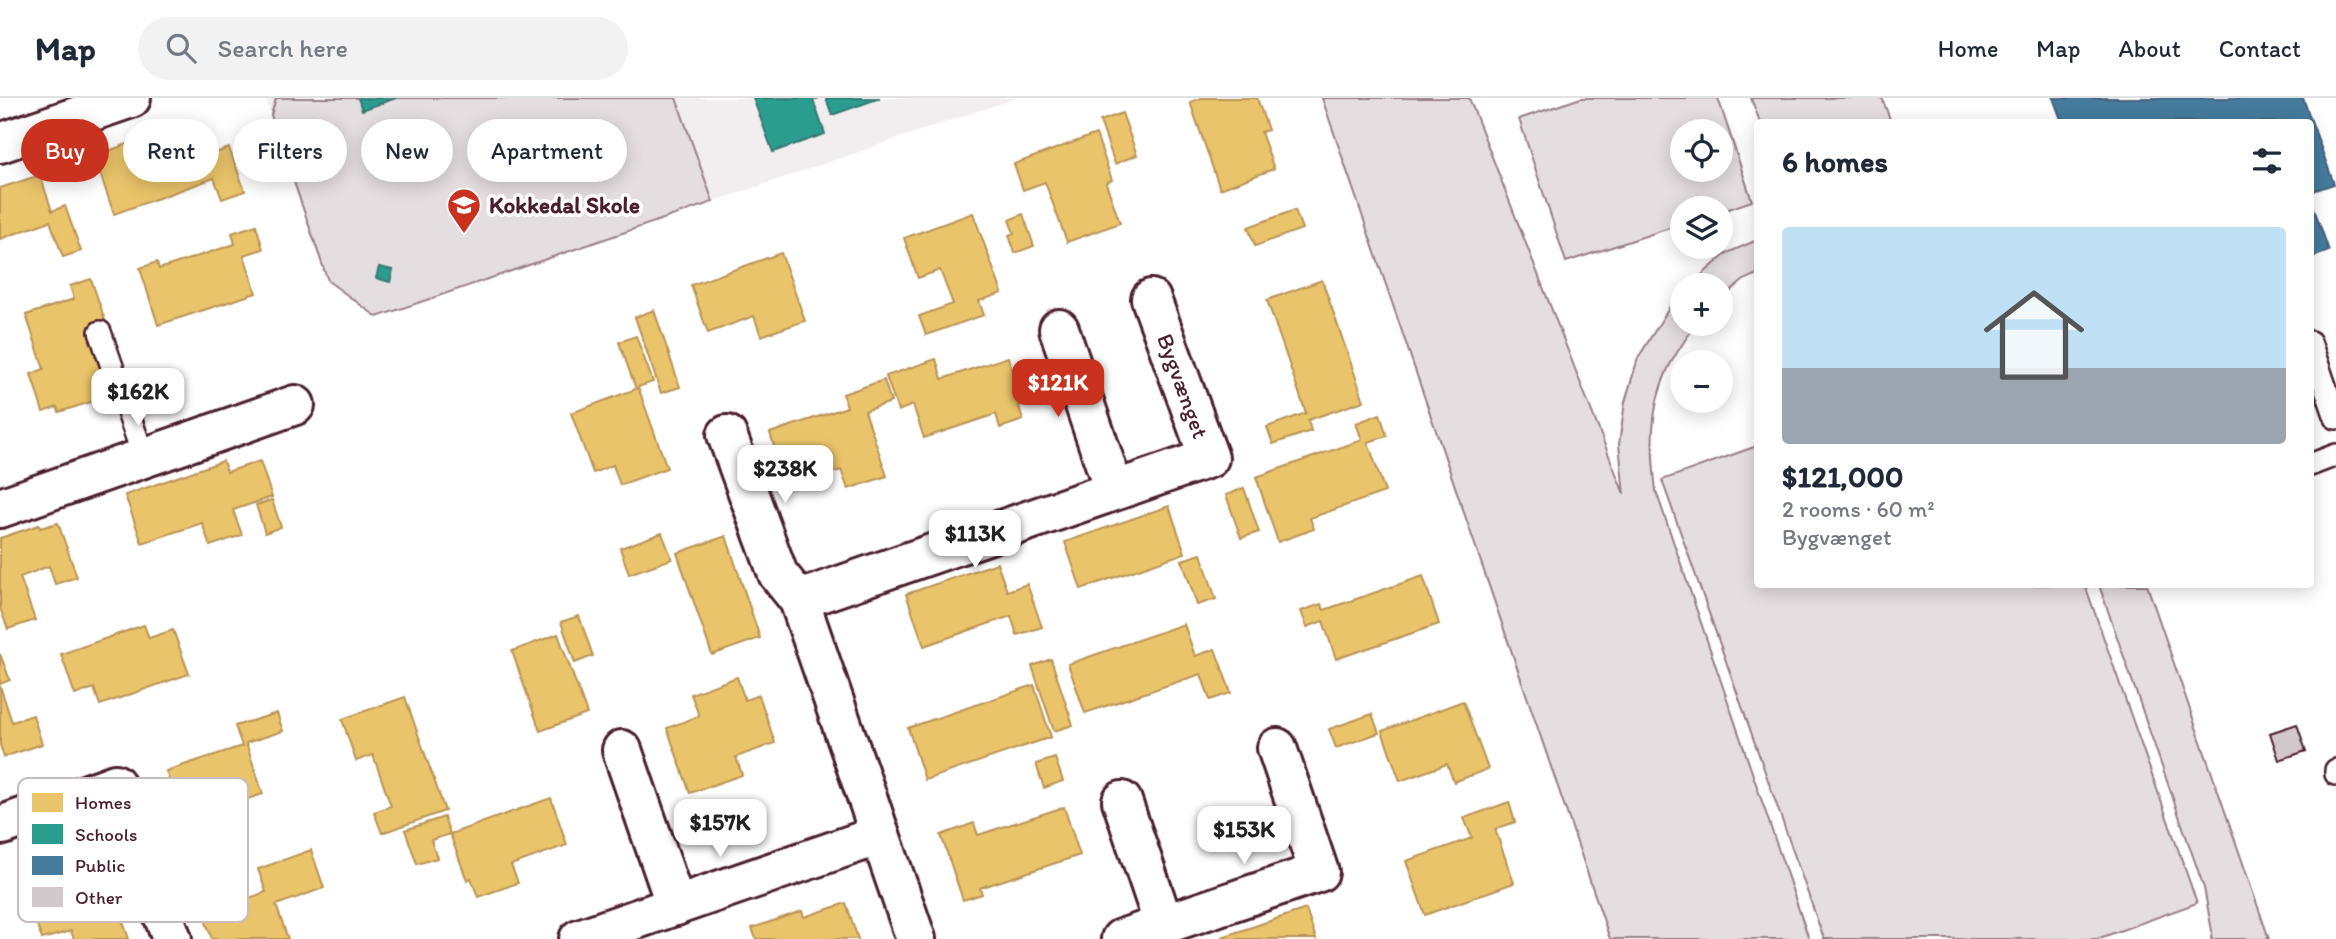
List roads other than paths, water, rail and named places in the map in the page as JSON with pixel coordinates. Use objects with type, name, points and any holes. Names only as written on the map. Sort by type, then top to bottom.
[{"type":"street","points":[[0,143],[131,98]]},
{"type":"street","name":"Bygvænget","points":[[799,600],[1209,458],[1151,299]]},
{"type":"street","points":[[1059,329],[1114,490]]},
{"type":"street","points":[[0,508],[295,405]]},
{"type":"street","points":[[727,435],[778,574],[799,600],[916,939]]},
{"type":"street","points":[[1121,939],[1319,872],[1277,748]]},
{"type":"street","points":[[622,750],[676,906]]},
{"type":"street","points":[[1122,801],[1164,925]]},
{"type":"street","points":[[4,825],[18,820]]},
{"type":"street","points":[[579,939],[880,835]]},
{"type":"street","points":[[166,922],[172,939]]},
{"type":"lane","points":[[100,332],[144,458]]},
{"type":"lane","points":[[2314,354],[2336,418]]},
{"type":"lane","points":[[2314,463],[2336,455]]},
{"type":"place","name":"Kokkedal Skole","points":[[464,235]]}]
